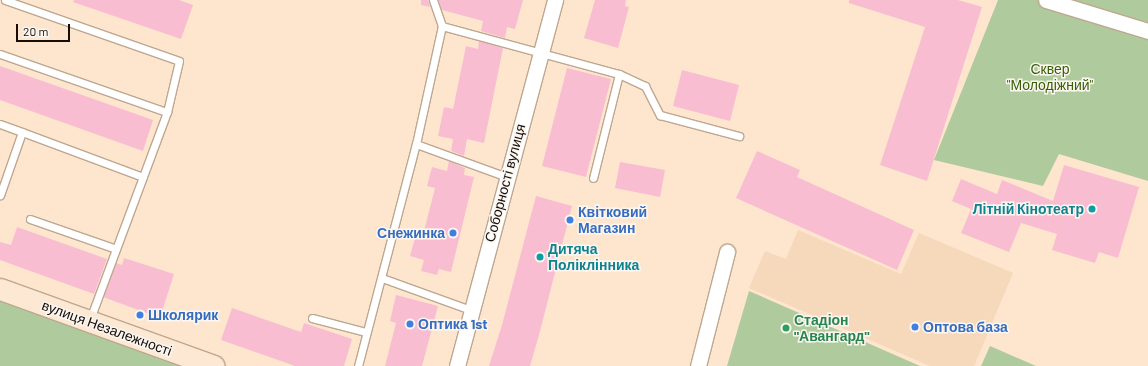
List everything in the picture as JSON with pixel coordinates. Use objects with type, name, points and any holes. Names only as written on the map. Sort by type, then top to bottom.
[{"type":"street","name":"Соборності вулиця","points":[[457,366],[540,51],[555,0]]},
{"type":"street","points":[[1046,0],[1148,31]]},
{"type":"street","points":[[698,366],[727,252]]},
{"type":"street","name":"вулиця Незалежності","points":[[0,289],[214,366]]},
{"type":"lane","points":[[5,0],[179,61],[167,112],[89,321]]},
{"type":"lane","points":[[358,366],[416,144],[442,26],[433,0]]},
{"type":"lane","points":[[442,26],[540,51],[619,74],[644,86],[660,115],[739,136]]},
{"type":"lane","points":[[0,54],[167,112]]},
{"type":"lane","points":[[593,178],[619,74]]},
{"type":"lane","points":[[0,124],[143,176]]},
{"type":"lane","points":[[0,195],[22,132]]},
{"type":"lane","points":[[416,144],[507,176]]},
{"type":"lane","points":[[30,219],[116,249]]},
{"type":"lane","points":[[382,278],[472,310]]},
{"type":"lane","points":[[312,318],[366,332]]},
{"type":"shaded area","name":"Оптова база","points":[[798,230],[901,274],[919,233],[1013,273],[974,366],[930,366],[749,288],[765,251],[786,259]]},
{"type":"green space","name":"Сквер \"Молодіжний\"","points":[[998,0],[1148,0],[1148,181],[1059,154],[1043,186],[934,160]]},
{"type":"green space","name":"Стадіон \"Авангард\"","points":[[749,291],[920,366],[727,366]]},
{"type":"green space","points":[[0,297],[190,366],[0,366]]},
{"type":"green space","points":[[990,346],[1036,366],[981,366]]},
{"type":"building","points":[[74,0],[179,0],[193,5],[181,39],[73,2]]},
{"type":"building","points":[[421,0],[428,0],[430,7],[421,5]]},
{"type":"building","points":[[438,0],[523,0],[515,29],[507,27],[505,38],[481,31],[483,21],[442,10]]},
{"type":"building","points":[[595,0],[626,0],[625,6],[629,7],[618,48],[584,38]]},
{"type":"building","points":[[849,0],[958,0],[982,7],[927,181],[880,165],[925,27],[849,3]]},
{"type":"building","points":[[479,41],[503,48],[484,143],[467,139],[464,156],[451,151],[453,139],[438,136],[444,107],[453,109],[466,46],[478,49]]},
{"type":"building","points":[[0,66],[153,120],[143,151],[0,100]]},
{"type":"building","points":[[567,68],[611,79],[586,177],[542,166]]},
{"type":"building","points":[[682,70],[739,85],[730,121],[673,106]]},
{"type":"building","points":[[757,151],[800,170],[797,177],[914,230],[897,270],[736,198]]},
{"type":"building","points":[[449,161],[465,168],[464,175],[474,177],[451,272],[439,269],[437,275],[421,271],[424,260],[410,256],[416,234],[423,235],[435,188],[427,186],[432,167],[447,171]]},
{"type":"building","points":[[620,162],[665,170],[660,197],[615,188]]},
{"type":"building","points":[[1064,165],[1139,187],[1118,258],[1099,252],[1095,263],[1052,250],[1057,234],[1021,223],[1009,252],[961,233],[971,209],[952,201],[961,179],[997,194],[1002,180],[1053,201]]},
{"type":"building","name":"Дитяча Поліклінника","points":[[536,196],[572,206],[539,335],[530,366],[489,366],[502,325]]},
{"type":"building","points":[[17,227],[107,259],[94,294],[0,260],[0,242],[11,245]]},
{"type":"building","points":[[124,258],[174,274],[160,318],[103,297],[116,263],[122,265]]},
{"type":"building","points":[[396,295],[438,306],[422,366],[385,366],[396,323],[390,321]]},
{"type":"building","points":[[232,308],[301,332],[304,323],[352,339],[344,366],[295,366],[221,340]]},
{"type":"place","name":"Літній Кінотеатр","points":[[1092,209]]},
{"type":"place","name":"Квітковий Магазин","points":[[570,220]]},
{"type":"place","name":"Снежинка","points":[[453,233]]},
{"type":"place","name":"Дитяча Поліклінника","points":[[540,257]]},
{"type":"place","name":"Школярик","points":[[140,315]]},
{"type":"place","name":"Оптика 1st","points":[[410,324]]},
{"type":"place","name":"Оптова база","points":[[915,327]]},
{"type":"place","name":"Стадіон \"Авангард\"","points":[[786,328]]}]
